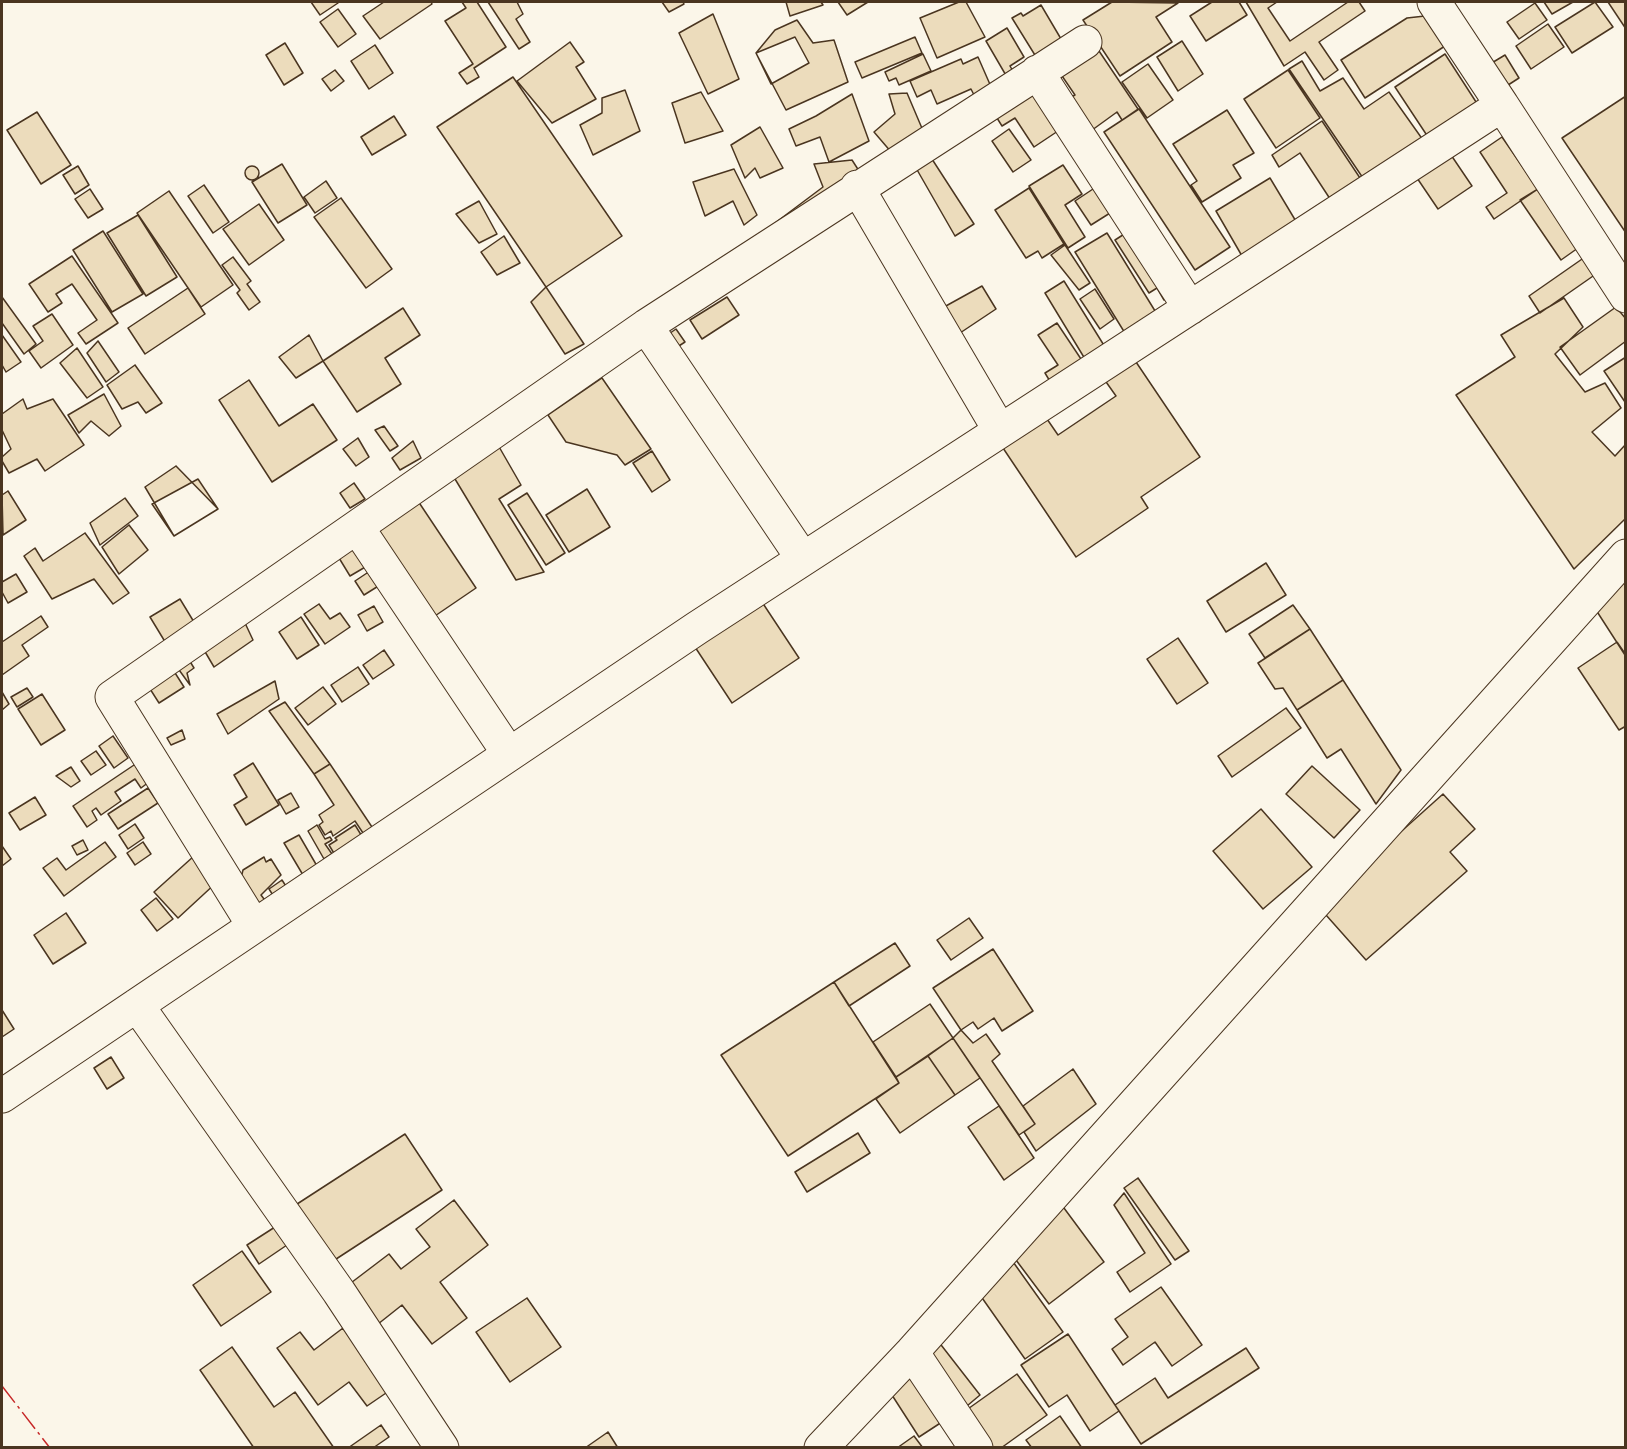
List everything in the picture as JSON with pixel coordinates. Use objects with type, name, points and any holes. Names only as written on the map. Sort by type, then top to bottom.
[{"type":"street","points":[[1434,2],[1626,296]]},
{"type":"street","points":[[254,926],[112,697],[646,326],[857,187],[1085,42]]},
{"type":"street","points":[[1037,72],[1190,308]]},
{"type":"street","points":[[2,1096],[803,559],[1502,105]]},
{"type":"street","points":[[857,187],[1000,431]]},
{"type":"street","points":[[646,326],[803,559]]},
{"type":"street","points":[[357,527],[509,754]]},
{"type":"street","points":[[821,1448],[912,1352],[1626,556]]},
{"type":"street","points":[[137,1005],[339,1292],[442,1448]]},
{"type":"street","points":[[912,1352],[976,1448]]},
{"type":"building","points":[[311,2],[337,2],[338,3],[320,15]]},
{"type":"building","points":[[384,2],[431,2],[432,4],[380,39],[363,16]]},
{"type":"building","points":[[462,2],[477,2],[506,47],[474,68],[479,77],[467,84],[459,73],[473,64],[445,21],[466,8]]},
{"type":"building","points":[[488,2],[517,2],[523,14],[516,19],[530,42],[519,49]]},
{"type":"building","points":[[662,2],[683,2],[684,4],[669,12]]},
{"type":"building","points":[[786,2],[821,2],[823,5],[790,16]]},
{"type":"building","points":[[838,2],[868,2],[847,15]]},
{"type":"building","points":[[959,2],[966,2],[985,37],[937,58],[920,18]]},
{"type":"building","points":[[1112,2],[1178,3],[1156,17],[1172,42],[1120,76],[1083,20]]},
{"type":"building","points":[[1212,2],[1239,2],[1247,15],[1206,41],[1190,16]]},
{"type":"building","points":[[1246,2],[1277,2],[1268,8],[1290,41],[1348,2],[1359,2],[1365,11],[1319,42],[1338,70],[1324,80],[1305,52],[1284,66]]},
{"type":"building","points":[[1544,2],[1573,2],[1552,14]]},
{"type":"building","points":[[1595,2],[1613,27],[1572,53],[1555,27]]},
{"type":"building","points":[[1608,2],[1626,2],[1626,29]]},
{"type":"building","points":[[1535,3],[1547,20],[1519,39],[1507,22]]},
{"type":"building","points":[[1041,5],[1064,44],[1038,60],[1012,18],[1021,13],[1023,16]]},
{"type":"building","points":[[338,9],[356,34],[338,47],[320,22]]},
{"type":"building","points":[[713,14],[739,79],[708,94],[679,33]]},
{"type":"building","points":[[1425,16],[1445,46],[1365,98],[1341,60],[1407,18]]},
{"type":"building","points":[[797,20],[813,43],[834,40],[848,82],[786,110],[756,53],[775,30]]},
{"type":"building","points":[[1548,24],[1564,47],[1531,69],[1516,46]]},
{"type":"building","points":[[1007,28],[1024,57],[1010,66],[1018,80],[1011,84],[986,41]]},
{"type":"building","points":[[795,37],[809,63],[771,84],[756,53]]},
{"type":"building","points":[[915,37],[922,53],[862,78],[855,62]]},
{"type":"building","points":[[1182,41],[1203,74],[1178,91],[1157,57]]},
{"type":"building","points":[[570,42],[584,62],[576,67],[596,99],[552,123],[517,81]]},
{"type":"building","points":[[285,43],[303,73],[284,85],[266,55]]},
{"type":"building","points":[[375,45],[393,73],[369,89],[351,61]]},
{"type":"building","points":[[1095,45],[1138,109],[1122,120],[1117,112],[1088,133],[1066,100],[1075,95],[1058,70]]},
{"type":"building","points":[[923,54],[931,71],[899,85],[896,78],[889,81],[885,72]]},
{"type":"building","points":[[1445,54],[1478,105],[1428,137],[1395,87]]},
{"type":"building","points":[[1505,55],[1519,78],[1505,87],[1490,64]]},
{"type":"building","points":[[978,57],[992,89],[975,97],[971,89],[937,104],[931,90],[917,97],[910,81],[961,59],[963,64]]},
{"type":"building","points":[[1302,61],[1320,91],[1343,78],[1364,109],[1389,92],[1423,140],[1365,181],[1289,69]]},
{"type":"building","points":[[1148,64],[1173,100],[1147,118],[1122,82]]},
{"type":"building","points":[[335,70],[344,81],[331,91],[322,79]]},
{"type":"building","points":[[1288,70],[1320,118],[1276,148],[1244,99]]},
{"type":"building","points":[[513,77],[622,236],[546,287],[437,127]]},
{"type":"building","points":[[1035,82],[1064,127],[1034,147],[1015,118],[1002,126],[992,110]]},
{"type":"building","points":[[625,90],[640,131],[593,155],[580,125],[602,113],[602,98]]},
{"type":"building","points":[[701,92],[723,131],[685,143],[672,103]]},
{"type":"building","points":[[907,93],[924,133],[892,153],[874,132],[895,114],[889,94]]},
{"type":"building","points":[[852,94],[869,141],[829,162],[820,137],[796,146],[789,129]]},
{"type":"building","points":[[1626,96],[1626,233],[1562,138]]},
{"type":"building","points":[[1139,109],[1230,247],[1195,270],[1104,132]]},
{"type":"building","points":[[1227,110],[1254,153],[1233,165],[1241,178],[1202,202],[1191,185],[1197,181],[1173,144]]},
{"type":"building","points":[[37,112],[71,165],[41,184],[7,130]]},
{"type":"building","points":[[394,116],[406,135],[372,155],[361,137]]},
{"type":"building","points":[[1322,121],[1366,187],[1336,208],[1300,153],[1279,167],[1272,155]]},
{"type":"building","points":[[760,127],[783,168],[760,178],[755,168],[745,178],[731,145]]},
{"type":"building","points":[[1009,129],[1031,160],[1013,172],[992,141]]},
{"type":"building","points":[[1502,137],[1538,189],[1494,219],[1486,207],[1507,193],[1480,152]]},
{"type":"building","points":[[1449,152],[1472,186],[1438,209],[1415,175]]},
{"type":"building","points":[[930,156],[974,224],[955,236],[916,168]]},
{"type":"building","points":[[852,160],[861,174],[763,232],[823,187],[814,164]]},
{"type":"building","points":[[282,164],[307,205],[278,223],[252,182]]},
{"type":"building","points":[[1063,165],[1082,194],[1065,205],[1085,237],[1068,248],[1029,186]]},
{"type":"building","points":[[78,166],[89,185],[75,194],[63,175]]},
{"type":"building","points":[[252,166],[257,168],[259,173],[257,178],[252,180],[247,178],[245,173],[247,168]]},
{"type":"building","points":[[734,169],[757,215],[744,225],[733,201],[705,216],[693,182]]},
{"type":"building","points":[[1270,178],[1297,223],[1242,256],[1216,211]]},
{"type":"building","points":[[326,181],[337,198],[315,213],[304,197]]},
{"type":"building","points":[[1102,183],[1118,208],[1091,225],[1075,201]]},
{"type":"building","points":[[204,185],[229,222],[213,233],[188,196]]},
{"type":"building","points":[[1029,188],[1064,244],[1042,258],[1038,251],[1026,258],[995,210]]},
{"type":"building","points":[[90,189],[103,209],[88,218],[75,199]]},
{"type":"building","points":[[1538,189],[1578,248],[1561,260],[1520,200]]},
{"type":"building","points":[[169,191],[233,285],[201,307],[137,213]]},
{"type":"building","points":[[341,198],[392,269],[366,288],[314,217]]},
{"type":"building","points":[[479,201],[497,234],[479,243],[456,214]]},
{"type":"building","points":[[259,204],[284,240],[249,265],[223,229]]},
{"type":"building","points":[[138,215],[177,277],[146,296],[107,233]]},
{"type":"building","points":[[103,231],[143,294],[112,312],[73,250]]},
{"type":"building","points":[[1129,231],[1171,296],[1164,300],[1157,288],[1149,293],[1115,240]]},
{"type":"building","points":[[1107,233],[1160,319],[1128,338],[1075,252]]},
{"type":"building","points":[[504,236],[520,263],[497,275],[481,252]]},
{"type":"building","points":[[1065,245],[1090,283],[1079,290],[1051,255]]},
{"type":"building","points":[[72,256],[118,323],[86,344],[78,333],[97,320],[72,284],[56,294],[62,303],[48,312],[29,284]]},
{"type":"building","points":[[233,257],[251,281],[247,284],[260,302],[249,310],[237,293],[240,290],[222,265]]},
{"type":"building","points":[[1585,257],[1596,274],[1540,313],[1529,296]]},
{"type":"building","points":[[1064,281],[1105,347],[1085,359],[1045,293]]},
{"type":"building","points":[[982,286],[996,309],[951,339],[935,312]]},
{"type":"building","points":[[546,287],[584,344],[565,354],[531,302]]},
{"type":"building","points":[[188,288],[205,314],[145,354],[128,328]]},
{"type":"building","points":[[1095,289],[1114,319],[1100,329],[1080,299]]},
{"type":"building","points":[[2,297],[36,344],[24,354],[2,323]]},
{"type":"building","points":[[727,297],[739,315],[702,339],[690,320]]},
{"type":"building","points":[[1564,298],[1583,327],[1555,354],[1585,392],[1605,383],[1621,408],[1592,432],[1615,456],[1626,444],[1626,518],[1574,569],[1456,395],[1515,357],[1501,335]]},
{"type":"building","points":[[1616,307],[1626,319],[1626,341],[1580,375],[1560,347]]},
{"type":"building","points":[[403,308],[420,335],[385,358],[401,384],[357,412],[323,361]]},
{"type":"building","points":[[52,314],[73,345],[41,368],[29,351],[43,341],[33,326]]},
{"type":"building","points":[[1057,323],[1083,362],[1051,383],[1045,373],[1058,365],[1038,335]]},
{"type":"building","points":[[676,329],[685,342],[668,353],[660,340]]},
{"type":"building","points":[[2,335],[21,362],[6,372],[2,365]]},
{"type":"building","points":[[309,335],[323,361],[296,378],[279,357]]},
{"type":"building","points":[[98,341],[119,372],[106,382],[87,353]]},
{"type":"building","points":[[77,348],[103,387],[87,398],[60,363]]},
{"type":"building","points":[[1626,357],[1626,402],[1625,402],[1604,371]]},
{"type":"building","points":[[1134,359],[1200,457],[1141,497],[1148,508],[1076,557],[1003,448],[1047,419],[1058,435],[1116,396],[1104,379]]},
{"type":"building","points":[[135,365],[162,403],[146,413],[138,402],[122,409],[107,385]]},
{"type":"building","points":[[602,378],[651,449],[625,465],[617,455],[566,442],[548,415]]},
{"type":"building","points":[[249,380],[279,426],[313,404],[337,440],[272,482],[219,400]]},
{"type":"building","points":[[104,394],[121,426],[109,436],[91,421],[79,433],[68,415]]},
{"type":"building","points":[[23,399],[27,409],[53,399],[84,445],[45,471],[37,459],[9,473],[2,461],[2,457],[11,449],[2,430],[2,414]]},
{"type":"building","points":[[384,426],[398,446],[390,451],[375,430]]},
{"type":"building","points":[[358,438],[369,457],[356,466],[343,449]]},
{"type":"building","points":[[413,441],[421,458],[400,470],[392,458]]},
{"type":"building","points":[[498,445],[521,485],[499,499],[544,572],[516,580],[452,474]]},
{"type":"building","points":[[652,451],[670,480],[652,492],[633,463]]},
{"type":"building","points":[[176,466],[218,509],[174,536],[145,487]]},
{"type":"building","points":[[198,479],[218,509],[174,536],[152,504]]},
{"type":"building","points":[[354,483],[365,499],[350,508],[340,493]]},
{"type":"building","points":[[587,489],[610,527],[569,552],[546,515]]},
{"type":"building","points":[[8,491],[26,520],[3,535],[2,495]]},
{"type":"building","points":[[527,493],[565,553],[546,565],[508,505]]},
{"type":"building","points":[[125,498],[138,516],[100,545],[90,523]]},
{"type":"building","points":[[418,501],[476,588],[429,620],[370,533]]},
{"type":"building","points":[[129,525],[148,550],[119,574],[102,547]]},
{"type":"building","points":[[85,533],[129,593],[113,604],[94,579],[52,599],[24,556],[35,548],[43,561]]},
{"type":"building","points":[[353,543],[367,566],[350,576],[336,553]]},
{"type":"building","points":[[1266,563],[1286,595],[1226,632],[1207,601]]},
{"type":"building","points":[[370,571],[380,585],[364,595],[355,581]]},
{"type":"building","points":[[16,574],[27,592],[8,603],[2,592],[2,582]]},
{"type":"building","points":[[1626,578],[1626,654],[1625,655],[1596,610]]},
{"type":"building","points":[[180,599],[197,627],[167,645],[150,617]]},
{"type":"building","points":[[762,602],[799,658],[732,703],[695,647]]},
{"type":"building","points":[[319,604],[330,619],[340,613],[350,627],[325,644],[304,614]]},
{"type":"building","points":[[1293,605],[1310,629],[1265,658],[1249,634]]},
{"type":"building","points":[[374,606],[383,622],[367,631],[358,615]]},
{"type":"building","points":[[41,616],[48,627],[22,645],[29,656],[2,675],[2,642]]},
{"type":"building","points":[[301,617],[319,645],[297,659],[279,632]]},
{"type":"building","points":[[245,623],[253,640],[214,667],[204,650]]},
{"type":"building","points":[[1310,629],[1343,680],[1297,710],[1283,688],[1275,689],[1258,663]]},
{"type":"building","points":[[1178,638],[1208,683],[1177,704],[1147,659]]},
{"type":"building","points":[[1617,642],[1626,655],[1626,726],[1619,730],[1578,668]]},
{"type":"building","points":[[384,650],[394,665],[373,679],[363,665]]},
{"type":"building","points":[[186,655],[194,668],[187,673],[190,685],[174,663]]},
{"type":"building","points":[[170,665],[184,687],[159,703],[145,681]]},
{"type":"building","points":[[358,667],[369,684],[342,702],[331,685]]},
{"type":"building","points":[[1343,680],[1401,770],[1376,804],[1341,749],[1327,758],[1297,710]]},
{"type":"building","points":[[275,681],[279,699],[228,734],[217,714]]},
{"type":"building","points":[[323,687],[336,704],[308,725],[295,708]]},
{"type":"building","points":[[27,688],[33,697],[17,707],[11,697]]},
{"type":"building","points":[[2,692],[9,704],[2,710]]},
{"type":"building","points":[[42,694],[65,730],[41,745],[18,709]]},
{"type":"building","points":[[285,702],[330,764],[314,774],[269,711]]},
{"type":"building","points":[[1286,708],[1301,728],[1232,777],[1218,756]]},
{"type":"building","points":[[182,730],[185,739],[171,745],[167,738]]},
{"type":"building","points":[[113,736],[128,758],[114,768],[99,746]]},
{"type":"building","points":[[96,751],[106,765],[91,775],[81,761]]},
{"type":"building","points":[[137,763],[149,782],[141,788],[135,779],[115,792],[121,801],[101,815],[96,808],[92,811],[97,820],[87,827],[73,806]]},
{"type":"building","points":[[253,763],[279,805],[246,825],[234,805],[247,797],[234,775]]},
{"type":"building","points":[[330,764],[378,836],[369,842],[355,821],[333,836],[331,831],[325,835],[319,825],[323,822],[319,815],[334,805],[314,774]]},
{"type":"building","points":[[1312,766],[1360,810],[1334,838],[1286,794]]},
{"type":"building","points":[[71,767],[80,781],[71,787],[56,776]]},
{"type":"building","points":[[148,788],[158,803],[118,829],[108,814]]},
{"type":"building","points":[[291,793],[299,807],[286,814],[278,800]]},
{"type":"building","points":[[1443,794],[1475,829],[1450,852],[1467,871],[1366,960],[1318,906]]},
{"type":"building","points":[[35,797],[46,815],[20,830],[9,813]]},
{"type":"building","points":[[1261,809],[1312,867],[1263,909],[1213,851]]},
{"type":"building","points":[[135,824],[144,838],[128,849],[119,835]]},
{"type":"building","points":[[317,825],[325,839],[330,837],[332,840],[325,844],[332,854],[324,859],[308,831]]},
{"type":"building","points":[[355,825],[363,838],[335,855],[329,845],[337,840],[335,838]]},
{"type":"building","points":[[299,835],[317,866],[303,875],[284,843]]},
{"type":"building","points":[[83,840],[88,850],[77,855],[72,846]]},
{"type":"building","points":[[105,842],[116,857],[64,896],[43,868],[57,858],[66,870]]},
{"type":"building","points":[[143,842],[151,854],[135,865],[127,853]]},
{"type":"building","points":[[2,846],[11,859],[2,866]]},
{"type":"building","points":[[194,856],[217,882],[178,918],[154,892]]},
{"type":"building","points":[[264,857],[266,862],[271,859],[281,875],[261,895],[264,899],[263,907],[241,887],[241,878],[243,870]]},
{"type":"building","points":[[282,880],[291,894],[278,903],[269,889]]},
{"type":"building","points":[[156,898],[173,919],[157,931],[141,910]]},
{"type":"building","points":[[66,913],[86,943],[53,964],[34,935]]},
{"type":"building","points":[[969,918],[983,938],[951,960],[937,940]]},
{"type":"building","points":[[895,943],[910,966],[849,1006],[834,982]]},
{"type":"building","points":[[993,949],[1033,1011],[1002,1031],[994,1018],[978,1029],[973,1022],[961,1030],[933,988]]},
{"type":"building","points":[[834,982],[899,1083],[788,1156],[721,1055]]},
{"type":"building","points":[[930,1004],[953,1038],[896,1077],[873,1042]]},
{"type":"building","points":[[2,1010],[14,1029],[2,1037]]},
{"type":"building","points":[[961,1030],[973,1043],[986,1034],[1000,1054],[992,1061],[1035,1124],[1019,1135],[953,1038]]},
{"type":"building","points":[[953,1038],[980,1078],[955,1095],[928,1056]]},
{"type":"building","points":[[928,1056],[955,1095],[900,1133],[876,1099],[899,1083],[896,1077]]},
{"type":"building","points":[[111,1057],[124,1078],[107,1089],[94,1068]]},
{"type":"building","points":[[1073,1069],[1096,1104],[1036,1151],[1024,1132],[1035,1124],[1023,1106]]},
{"type":"building","points":[[999,1106],[1034,1158],[1004,1180],[968,1127]]},
{"type":"building","points":[[858,1133],[870,1153],[807,1192],[795,1172]]},
{"type":"building","points":[[405,1134],[442,1190],[330,1263],[294,1206]]},
{"type":"building","points":[[1138,1178],[1189,1251],[1175,1260],[1124,1188]]},
{"type":"building","points":[[1124,1193],[1171,1264],[1130,1292],[1117,1272],[1145,1253],[1114,1205]]},
{"type":"building","points":[[454,1200],[488,1245],[440,1282],[467,1318],[432,1344],[402,1305],[368,1332],[339,1292],[389,1254],[401,1269],[430,1247],[416,1229]]},
{"type":"building","points":[[1061,1204],[1104,1262],[1049,1304],[1010,1252]]},
{"type":"building","points":[[275,1227],[287,1245],[259,1264],[247,1245]]},
{"type":"building","points":[[242,1251],[271,1292],[221,1326],[193,1285]]},
{"type":"building","points":[[1011,1259],[1063,1332],[1025,1359],[973,1285]]},
{"type":"building","points":[[1161,1287],[1202,1345],[1172,1366],[1155,1342],[1123,1365],[1112,1349],[1128,1337],[1115,1319]]},
{"type":"building","points":[[527,1298],[561,1347],[510,1382],[476,1332]]},
{"type":"building","points":[[343,1328],[389,1391],[367,1406],[349,1382],[318,1405],[277,1348],[300,1332],[314,1350]]},
{"type":"building","points":[[1068,1334],[1119,1411],[1090,1431],[1067,1395],[1049,1407],[1021,1365]]},
{"type":"building","points":[[938,1341],[980,1395],[961,1411],[918,1356]]},
{"type":"building","points":[[232,1347],[274,1407],[295,1392],[334,1448],[254,1448],[200,1370]]},
{"type":"building","points":[[1246,1348],[1259,1368],[1141,1444],[1115,1405],[1155,1378],[1168,1398]]},
{"type":"building","points":[[909,1365],[945,1420],[919,1437],[890,1392]]},
{"type":"building","points":[[1017,1374],[1047,1415],[1001,1448],[991,1448],[965,1411]]},
{"type":"building","points":[[1060,1416],[1082,1448],[1032,1448],[1026,1440]]},
{"type":"building","points":[[381,1425],[389,1437],[373,1448],[348,1448]]},
{"type":"building","points":[[608,1432],[618,1448],[585,1448]]},
{"type":"building","points":[[914,1436],[923,1448],[897,1448]]},
{"type":"power","points":[[2,1386],[50,1448]]}]
